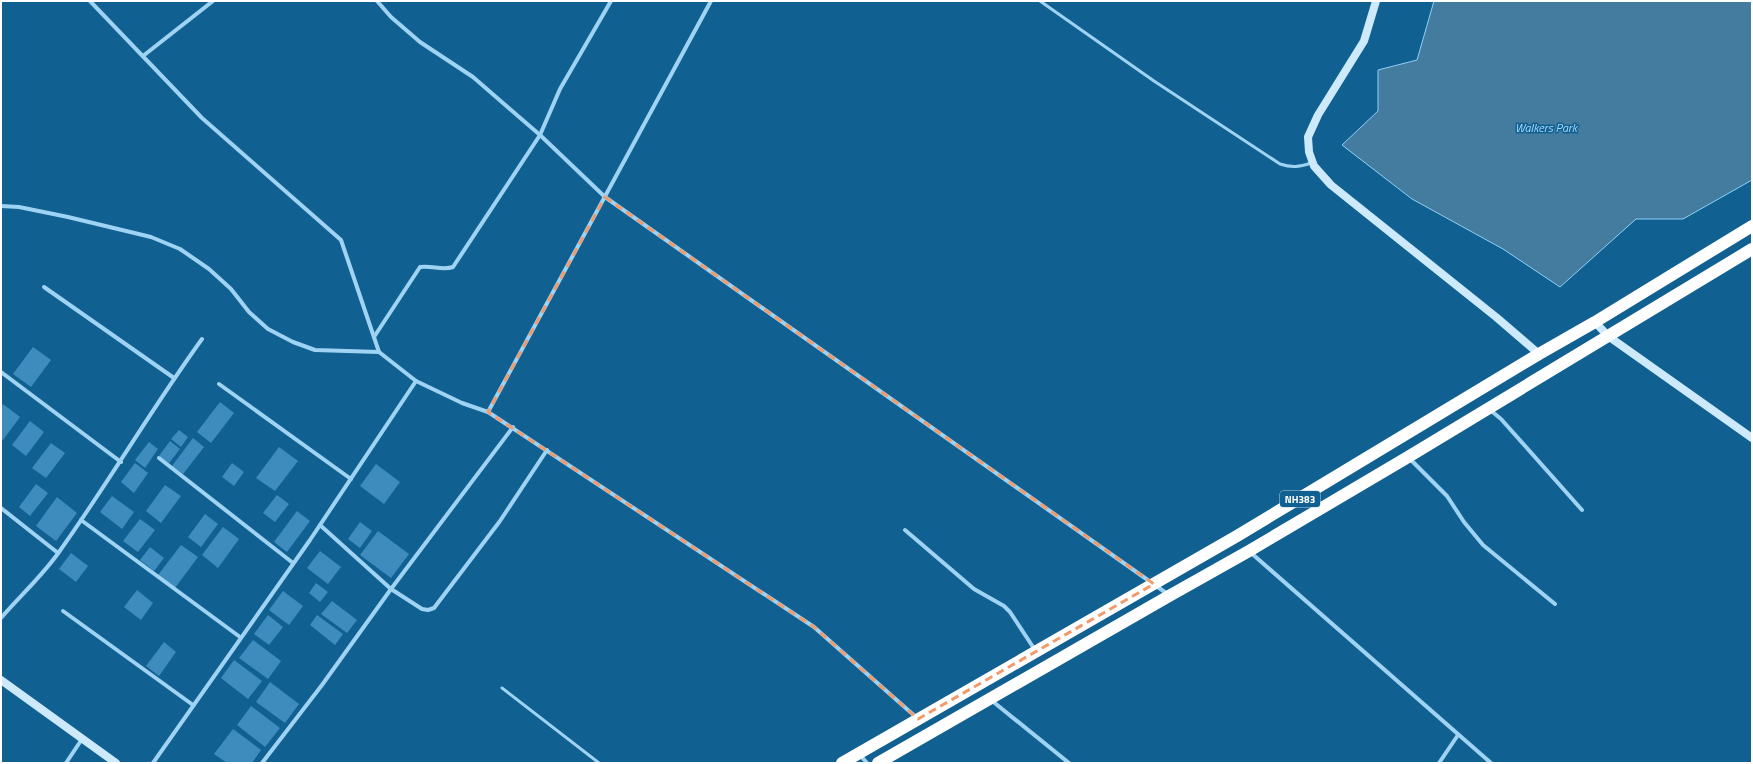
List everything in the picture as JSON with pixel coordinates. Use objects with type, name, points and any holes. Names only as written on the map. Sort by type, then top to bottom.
[{"type":"highway","name":"NH383","points":[[842,763],[1154,584],[1387,447],[1752,226]]},
{"type":"highway","name":"NH383","points":[[878,763],[1169,596],[1250,552],[1752,249]]},
{"type":"main road","points":[[1376,1],[1364,41],[1318,115],[1308,137],[1309,152],[1314,166],[1331,185],[1496,317],[1539,354]]},
{"type":"main road","points":[[1595,322],[1608,336],[1752,438]]},
{"type":"main road","points":[[1,680],[116,763]]},
{"type":"street","points":[[90,1],[202,118],[341,240],[379,352],[416,382],[462,403],[488,412],[814,627],[918,719]]},
{"type":"street","points":[[143,56],[213,1]]},
{"type":"street","points":[[377,1],[391,18],[420,42],[473,77],[540,135],[605,197],[1169,596]]},
{"type":"street","points":[[374,336],[420,267],[427,266],[446,270],[453,267],[540,135],[560,90],[611,1]]},
{"type":"street","points":[[488,412],[711,1]]},
{"type":"street","points":[[1,206],[19,207],[68,216],[151,237],[180,249],[209,269],[231,289],[249,312],[268,329],[293,342],[315,350],[379,352]]},
{"type":"street","points":[[44,287],[174,378]]},
{"type":"street","points":[[1,618],[58,553],[121,462],[174,378],[202,339]]},
{"type":"street","points":[[1,372],[121,462]]},
{"type":"street","points":[[153,763],[320,525],[416,382]]},
{"type":"street","points":[[219,384],[351,479]]},
{"type":"street","points":[[1488,409],[1501,419],[1582,510]]},
{"type":"street","points":[[262,763],[322,685],[391,589],[513,428]]},
{"type":"street","points":[[320,525],[391,589],[422,609],[428,610],[434,608],[500,521],[547,450]]},
{"type":"street","points":[[159,458],[293,563]]},
{"type":"street","points":[[1408,458],[1446,496],[1464,522],[1483,545],[1555,604]]},
{"type":"street","points":[[1,508],[58,553]]},
{"type":"street","points":[[81,520],[240,637]]},
{"type":"street","points":[[905,530],[974,589],[1004,606],[1010,612],[1036,652]]},
{"type":"street","points":[[1250,552],[1491,763]]},
{"type":"street","points":[[63,611],[193,705]]},
{"type":"street","points":[[990,700],[1069,763]]},
{"type":"street","points":[[1439,763],[1458,735]]},
{"type":"street","points":[[66,763],[82,739]]},
{"type":"street","points":[[858,754],[867,763]]},
{"type":"lane","points":[[1040,1],[1154,81],[1280,164],[1289,167],[1299,167],[1313,162]]},
{"type":"lane","points":[[502,688],[599,763]]},
{"type":"highlighted area","points":[[605,197],[1154,584],[918,719],[814,627],[488,412]]},
{"type":"water","name":"Walkers Park","points":[[1434,1],[1752,1],[1752,180],[1683,219],[1636,219],[1560,287],[1503,249],[1412,199],[1342,145],[1378,111],[1378,70],[1417,60]]},
{"type":"building","points":[[33,347],[51,360],[31,387],[13,374]]},
{"type":"building","points":[[220,402],[234,413],[211,443],[197,432]]},
{"type":"building","points":[[3,404],[20,417],[3,440],[1,439],[1,408]]},
{"type":"building","points":[[30,421],[44,432],[26,456],[12,445]]},
{"type":"building","points":[[179,430],[188,437],[181,447],[171,439]]},
{"type":"building","points":[[193,438],[204,447],[183,474],[172,466]]},
{"type":"building","points":[[170,441],[180,449],[169,463],[159,456]]},
{"type":"building","points":[[149,442],[158,449],[145,468],[135,460]]},
{"type":"building","points":[[51,443],[65,453],[46,478],[32,468]]},
{"type":"building","points":[[279,447],[298,461],[275,491],[256,478]]},
{"type":"building","points":[[135,463],[148,473],[134,493],[121,482]]},
{"type":"building","points":[[232,463],[244,472],[234,486],[222,477]]},
{"type":"building","points":[[376,464],[400,482],[384,504],[360,486]]},
{"type":"building","points":[[36,484],[48,493],[30,516],[19,507]]},
{"type":"building","points":[[165,485],[181,496],[161,523],[146,511]]},
{"type":"building","points":[[277,495],[289,504],[275,522],[263,513]]},
{"type":"building","points":[[112,496],[134,512],[122,529],[100,512]]},
{"type":"building","points":[[57,497],[77,513],[56,541],[36,526]]},
{"type":"building","points":[[297,511],[310,521],[287,552],[274,542]]},
{"type":"building","points":[[205,514],[218,524],[201,547],[188,537]]},
{"type":"building","points":[[140,519],[155,530],[138,552],[123,541]]},
{"type":"building","points":[[360,522],[372,531],[360,548],[348,539]]},
{"type":"building","points":[[223,527],[239,539],[218,568],[202,555]]},
{"type":"building","points":[[378,531],[409,554],[391,578],[360,555]]},
{"type":"building","points":[[181,545],[198,557],[175,588],[158,575]]},
{"type":"building","points":[[150,547],[164,558],[154,571],[140,560]]},
{"type":"building","points":[[320,551],[341,567],[328,584],[307,568]]},
{"type":"building","points":[[71,553],[88,566],[76,582],[59,569]]},
{"type":"building","points":[[316,583],[328,592],[320,602],[309,593]]},
{"type":"building","points":[[137,590],[153,603],[141,620],[124,607]]},
{"type":"building","points":[[283,591],[303,606],[289,625],[269,610]]},
{"type":"building","points":[[332,601],[357,620],[347,633],[321,614]]},
{"type":"building","points":[[268,615],[283,627],[269,645],[254,634]]},
{"type":"building","points":[[317,615],[343,634],[335,645],[310,625]]},
{"type":"building","points":[[253,640],[281,661],[268,679],[239,658]]},
{"type":"building","points":[[164,642],[176,652],[159,676],[146,666]]},
{"type":"building","points":[[234,660],[262,681],[248,699],[221,678]]},
{"type":"building","points":[[270,682],[299,704],[285,723],[256,702]]},
{"type":"building","points":[[251,706],[280,728],[265,747],[237,725]]},
{"type":"building","points":[[233,729],[261,750],[252,763],[227,763],[214,754]]}]
